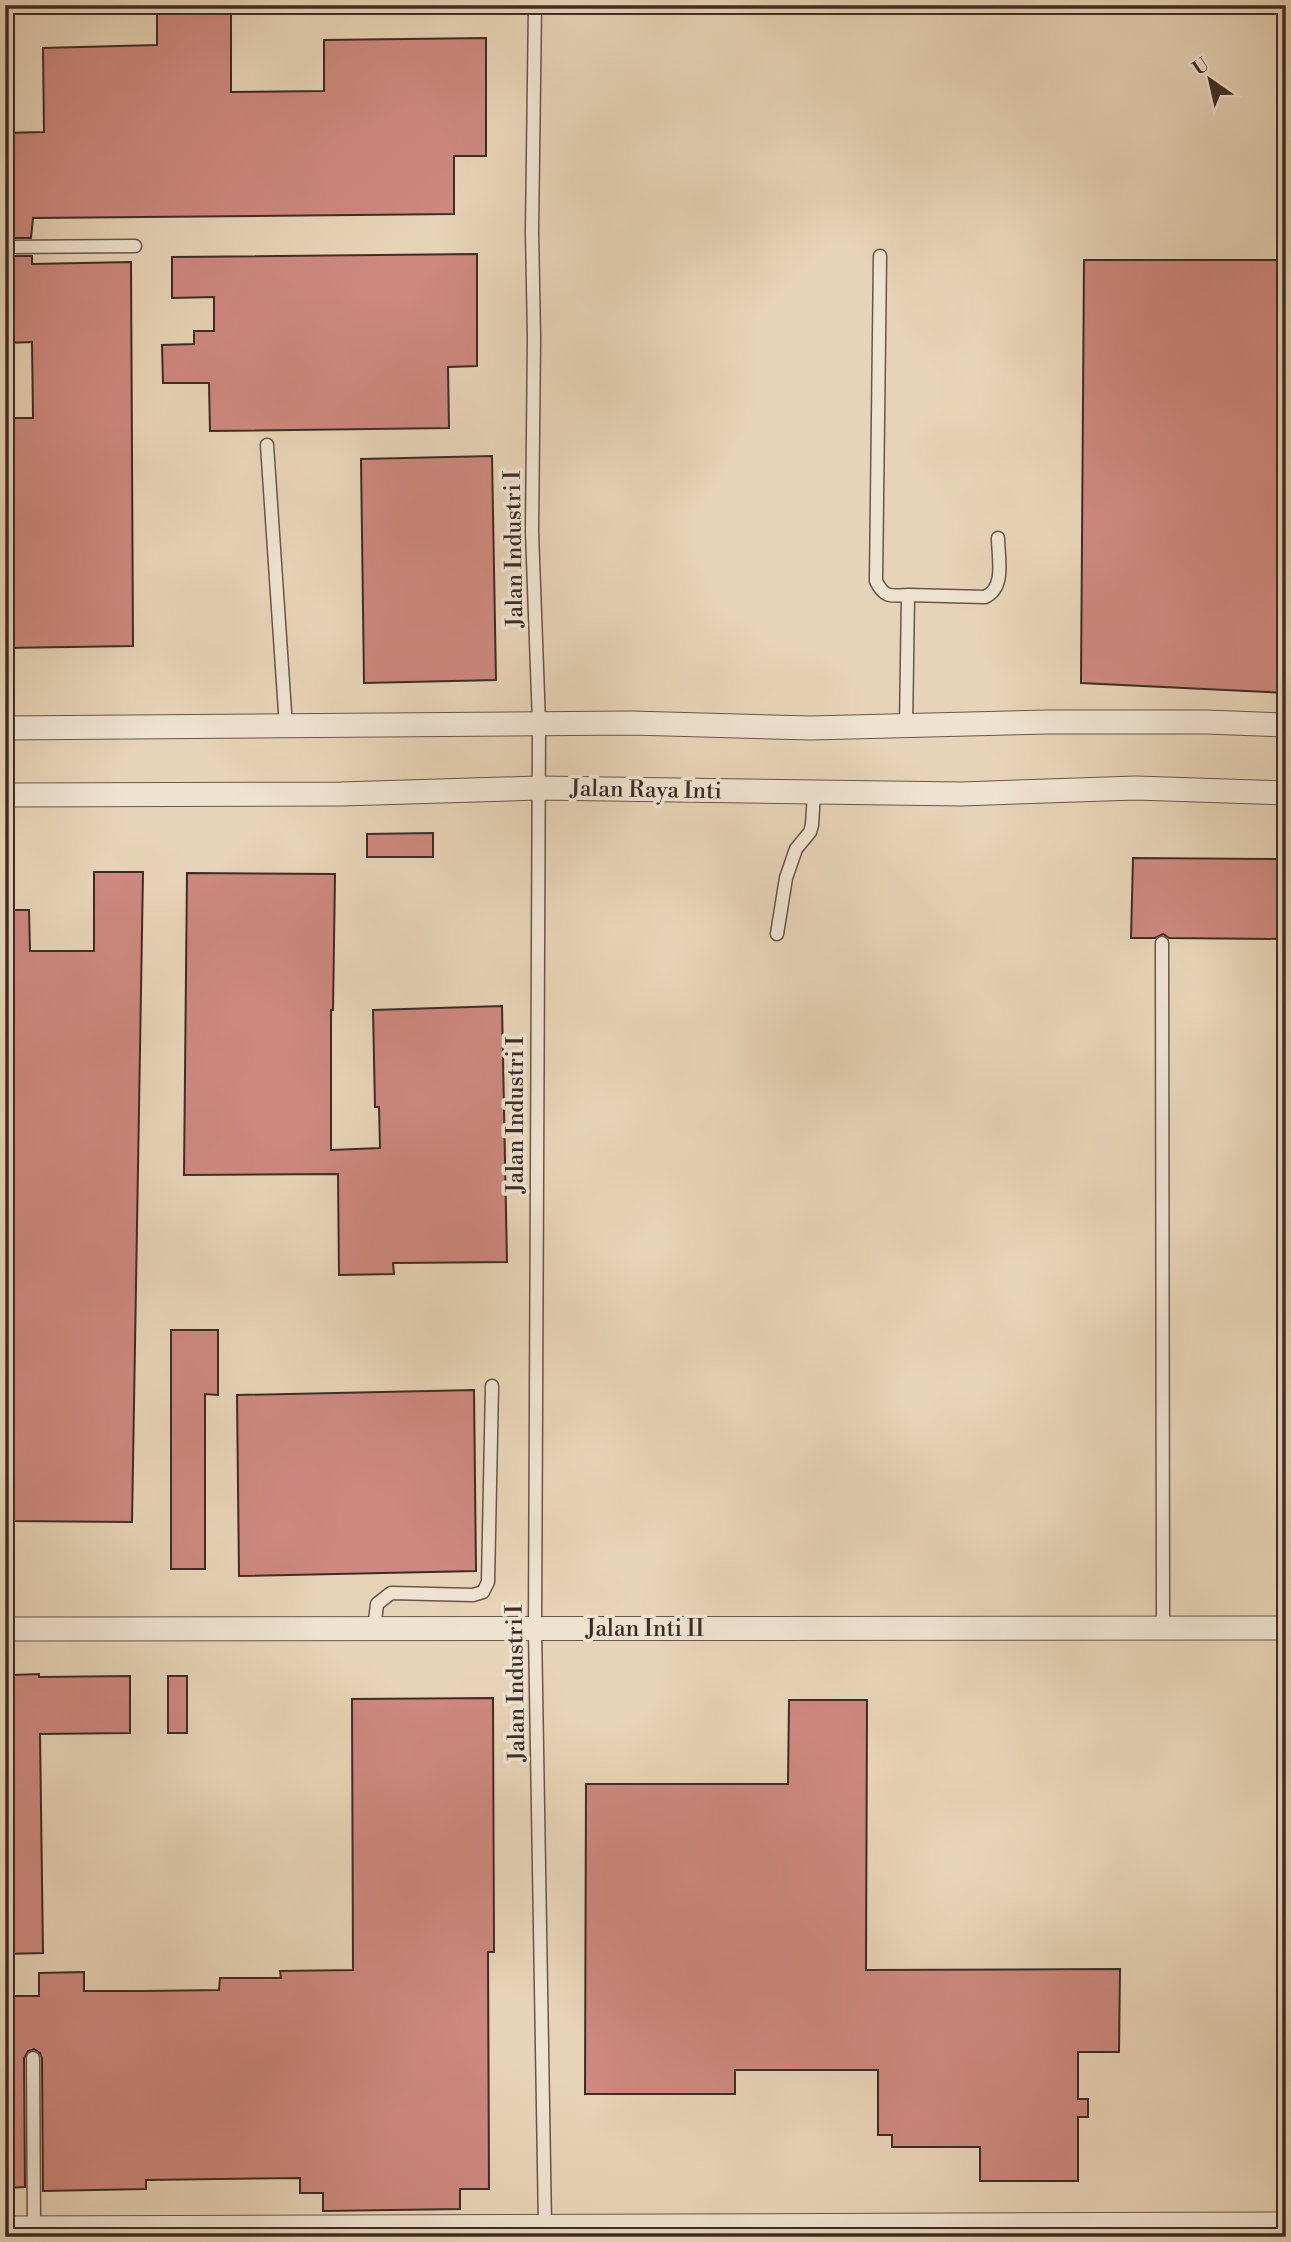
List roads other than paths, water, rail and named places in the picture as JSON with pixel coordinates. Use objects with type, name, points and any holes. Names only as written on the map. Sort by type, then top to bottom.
[{"type":"street","points":[[5,728],[539,723],[905,727],[1049,722],[1286,725]]},
{"type":"street","name":"Jalan Raya Inti","points":[[5,795],[328,794],[539,788],[961,794],[1136,788],[1286,793]]},
{"type":"street","name":"Jalan Inti II","points":[[5,1629],[1286,1628]]},
{"type":"street","points":[[5,2228],[131,2232],[545,2225],[760,2231],[1286,2224]]},
{"type":"lane","name":"Jalan Industri I","points":[[535,5],[532,532],[539,723],[536,1629],[545,2225]]},
{"type":"lane","points":[[5,247],[135,246]]},
{"type":"lane","points":[[880,256],[876,581],[880,591],[890,596],[985,597],[993,593],[999,585],[998,538]]},
{"type":"lane","points":[[267,445],[286,727]]},
{"type":"lane","points":[[905,727],[908,595]]},
{"type":"lane","points":[[777,934],[786,878],[796,849],[810,832],[812,825],[814,793]]},
{"type":"lane","points":[[1162,943],[1163,1629]]},
{"type":"lane","points":[[374,1630],[377,1604],[391,1593],[473,1595],[482,1592],[488,1582],[492,1385]]},
{"type":"lane","points":[[33,2058],[34,2229]]}]
